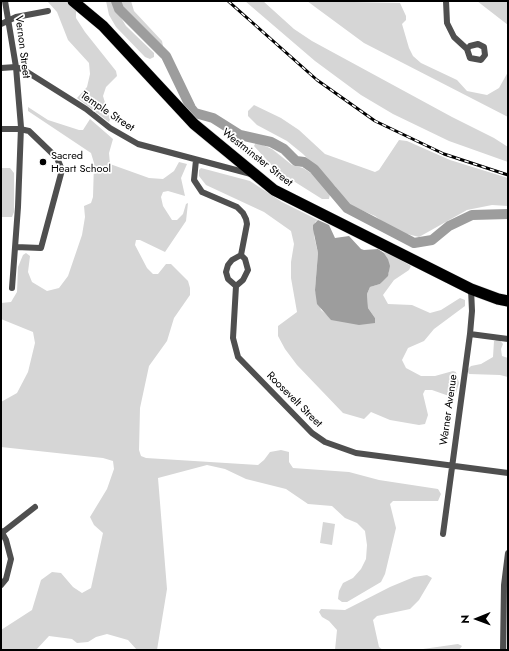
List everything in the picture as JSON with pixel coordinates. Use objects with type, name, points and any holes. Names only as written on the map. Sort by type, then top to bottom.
[{"type":"highway","name":"Westminster Street","points":[[73,1],[103,26],[194,124],[254,175],[283,196],[471,288],[498,299],[508,301]]},
{"type":"street","name":"Vernon Street","points":[[5,1],[10,21],[16,67],[20,129],[16,247],[12,288]]},
{"type":"street","points":[[446,1],[447,23],[449,30],[459,43],[467,49]]},
{"type":"street","points":[[1,24],[16,17],[48,11]]},
{"type":"street","name":"Temple Street","points":[[1,68],[16,67],[33,75],[86,109],[110,128],[133,142],[254,175]]},
{"type":"street","points":[[1,129],[20,129],[28,131],[59,160],[62,170],[41,248],[16,247]]},
{"type":"street","points":[[196,160],[194,180],[202,192],[237,207],[244,213],[247,224],[241,255],[232,260],[228,265],[226,272],[228,280],[236,286],[248,270],[245,259],[241,255]]},
{"type":"street","name":"Roosevelt Street","points":[[236,286],[233,338],[238,356],[312,433],[333,446],[356,453],[508,473]]},
{"type":"street","name":"Warner Avenue","points":[[443,534],[470,334],[472,311],[471,288]]},
{"type":"street","points":[[470,334],[508,339]]},
{"type":"street","points":[[1,585],[6,579],[11,559],[9,548],[2,532],[35,507]]},
{"type":"street","points":[[503,650],[504,585],[508,553]]},
{"type":"shaded area","points":[[47,1],[66,1],[76,9],[76,18],[85,32],[116,71],[117,76],[106,87],[103,96],[110,119],[109,122],[77,98],[87,87],[90,74],[89,63],[68,40],[57,12]]},
{"type":"shaded area","points":[[106,1],[111,1],[126,26],[154,53],[154,57],[150,59],[145,57],[116,27],[109,15]]},
{"type":"shaded area","points":[[120,1],[131,1],[134,11],[162,41],[163,46],[159,46],[129,17],[122,9]]},
{"type":"shaded area","points":[[245,1],[263,1],[294,29],[312,41],[452,117],[494,138],[508,147],[508,162],[449,141],[393,114],[361,95],[315,61]]},
{"type":"shaded area","points":[[307,1],[400,3],[406,16],[406,20],[402,24],[409,48],[413,56],[421,63],[457,80],[467,91],[487,95],[499,88],[508,72],[508,117],[364,43]]},
{"type":"shaded area","points":[[477,1],[508,1],[508,25]]},
{"type":"shaded area","points":[[254,105],[281,118],[299,130],[325,154],[375,172],[379,170],[399,140],[407,141],[450,160],[508,178],[508,206],[492,205],[467,210],[419,237],[395,231],[375,216],[347,204],[335,186],[303,154],[287,141],[257,125],[248,116],[248,111]]},
{"type":"shaded area","points":[[28,107],[48,120],[79,130],[83,130],[90,119],[113,139],[109,153],[110,164],[149,178],[163,179],[174,171],[179,162],[187,164],[181,178],[185,196],[168,191],[163,192],[161,197],[163,206],[172,220],[177,220],[183,214],[186,204],[188,203],[186,221],[165,252],[140,240],[136,240],[135,245],[147,268],[153,274],[158,274],[166,264],[171,264],[188,281],[190,288],[190,295],[174,318],[167,341],[149,366],[140,408],[139,450],[141,456],[146,458],[258,465],[270,452],[281,450],[289,452],[289,462],[293,468],[349,472],[379,480],[438,489],[441,494],[438,501],[393,501],[390,504],[396,528],[385,574],[381,582],[347,602],[342,602],[338,599],[339,591],[343,583],[353,578],[361,569],[366,559],[367,545],[365,531],[357,523],[345,518],[332,506],[308,504],[286,489],[246,479],[225,469],[207,465],[158,478],[167,589],[157,650],[137,650],[128,640],[107,634],[96,637],[88,642],[77,643],[72,639],[49,636],[36,650],[1,650],[1,630],[32,610],[41,580],[52,572],[61,573],[73,587],[82,593],[91,588],[103,533],[94,525],[90,517],[107,489],[114,469],[113,461],[103,458],[1,447],[1,402],[17,393],[28,372],[35,343],[33,332],[1,319],[1,303],[11,302],[17,292],[18,267],[23,255],[26,253],[30,256],[28,272],[32,282],[47,291],[59,288],[68,276],[82,235],[85,217],[84,206],[91,203],[93,197],[94,163],[91,153],[28,111]]},
{"type":"shaded area","points":[[256,142],[272,149],[292,165],[303,168],[314,175],[330,194],[329,199],[322,199],[276,170],[254,146]]},
{"type":"shaded area","points":[[1,168],[10,168],[14,173],[14,212],[12,217],[1,217]]},
{"type":"shaded area","points":[[201,168],[250,181],[282,202],[318,220],[315,222],[314,236],[318,253],[315,290],[321,310],[327,315],[375,318],[368,308],[367,294],[370,287],[380,284],[389,273],[388,259],[384,253],[386,251],[411,266],[409,270],[394,280],[383,295],[388,304],[412,305],[430,313],[441,310],[460,298],[465,300],[465,306],[434,329],[424,341],[408,348],[402,360],[406,368],[421,376],[435,376],[453,371],[456,372],[459,383],[456,393],[449,396],[432,390],[425,390],[423,394],[428,415],[425,424],[419,425],[390,420],[371,412],[364,419],[343,413],[297,365],[285,349],[278,336],[278,326],[297,312],[291,278],[291,262],[294,244],[291,231],[264,212],[206,185],[199,176],[199,170]]},
{"type":"shaded area","points":[[318,220],[329,225],[335,238],[349,236],[361,249],[378,249],[384,253],[388,259],[390,266],[388,276],[380,284],[370,287],[367,294],[368,308],[375,318],[375,323],[359,325],[331,320],[317,304],[315,290],[318,253],[313,225]]},
{"type":"shaded area","points":[[499,339],[503,344],[501,349],[502,356],[508,358],[508,377],[500,375],[469,374],[467,370],[471,366],[481,364],[493,357],[494,341]]},
{"type":"shaded area","points":[[323,522],[335,524],[332,545],[320,543]]},
{"type":"shaded area","points":[[427,575],[432,578],[419,600],[410,609],[377,616],[373,620],[379,647],[383,650],[335,650],[337,630],[329,621],[322,617],[319,612],[321,609],[345,610],[390,587],[414,577]]},
{"type":"shaded area","points":[[508,575],[508,650],[505,650],[505,590]]},
{"type":"shaded area","points":[[458,644],[462,646],[459,650],[416,650]]},
{"type":"waterway","points":[[116,1],[119,9],[166,56],[191,108],[195,113],[213,118],[240,135],[271,142],[284,149],[296,161],[304,162],[314,169],[347,208],[414,243],[432,240],[449,226],[472,215],[508,214]]},
{"type":"railway","points":[[228,1],[317,80],[375,121],[444,154],[508,175]]},
{"type":"place","name":"Sacred Heart School","points":[[43,162]]}]
